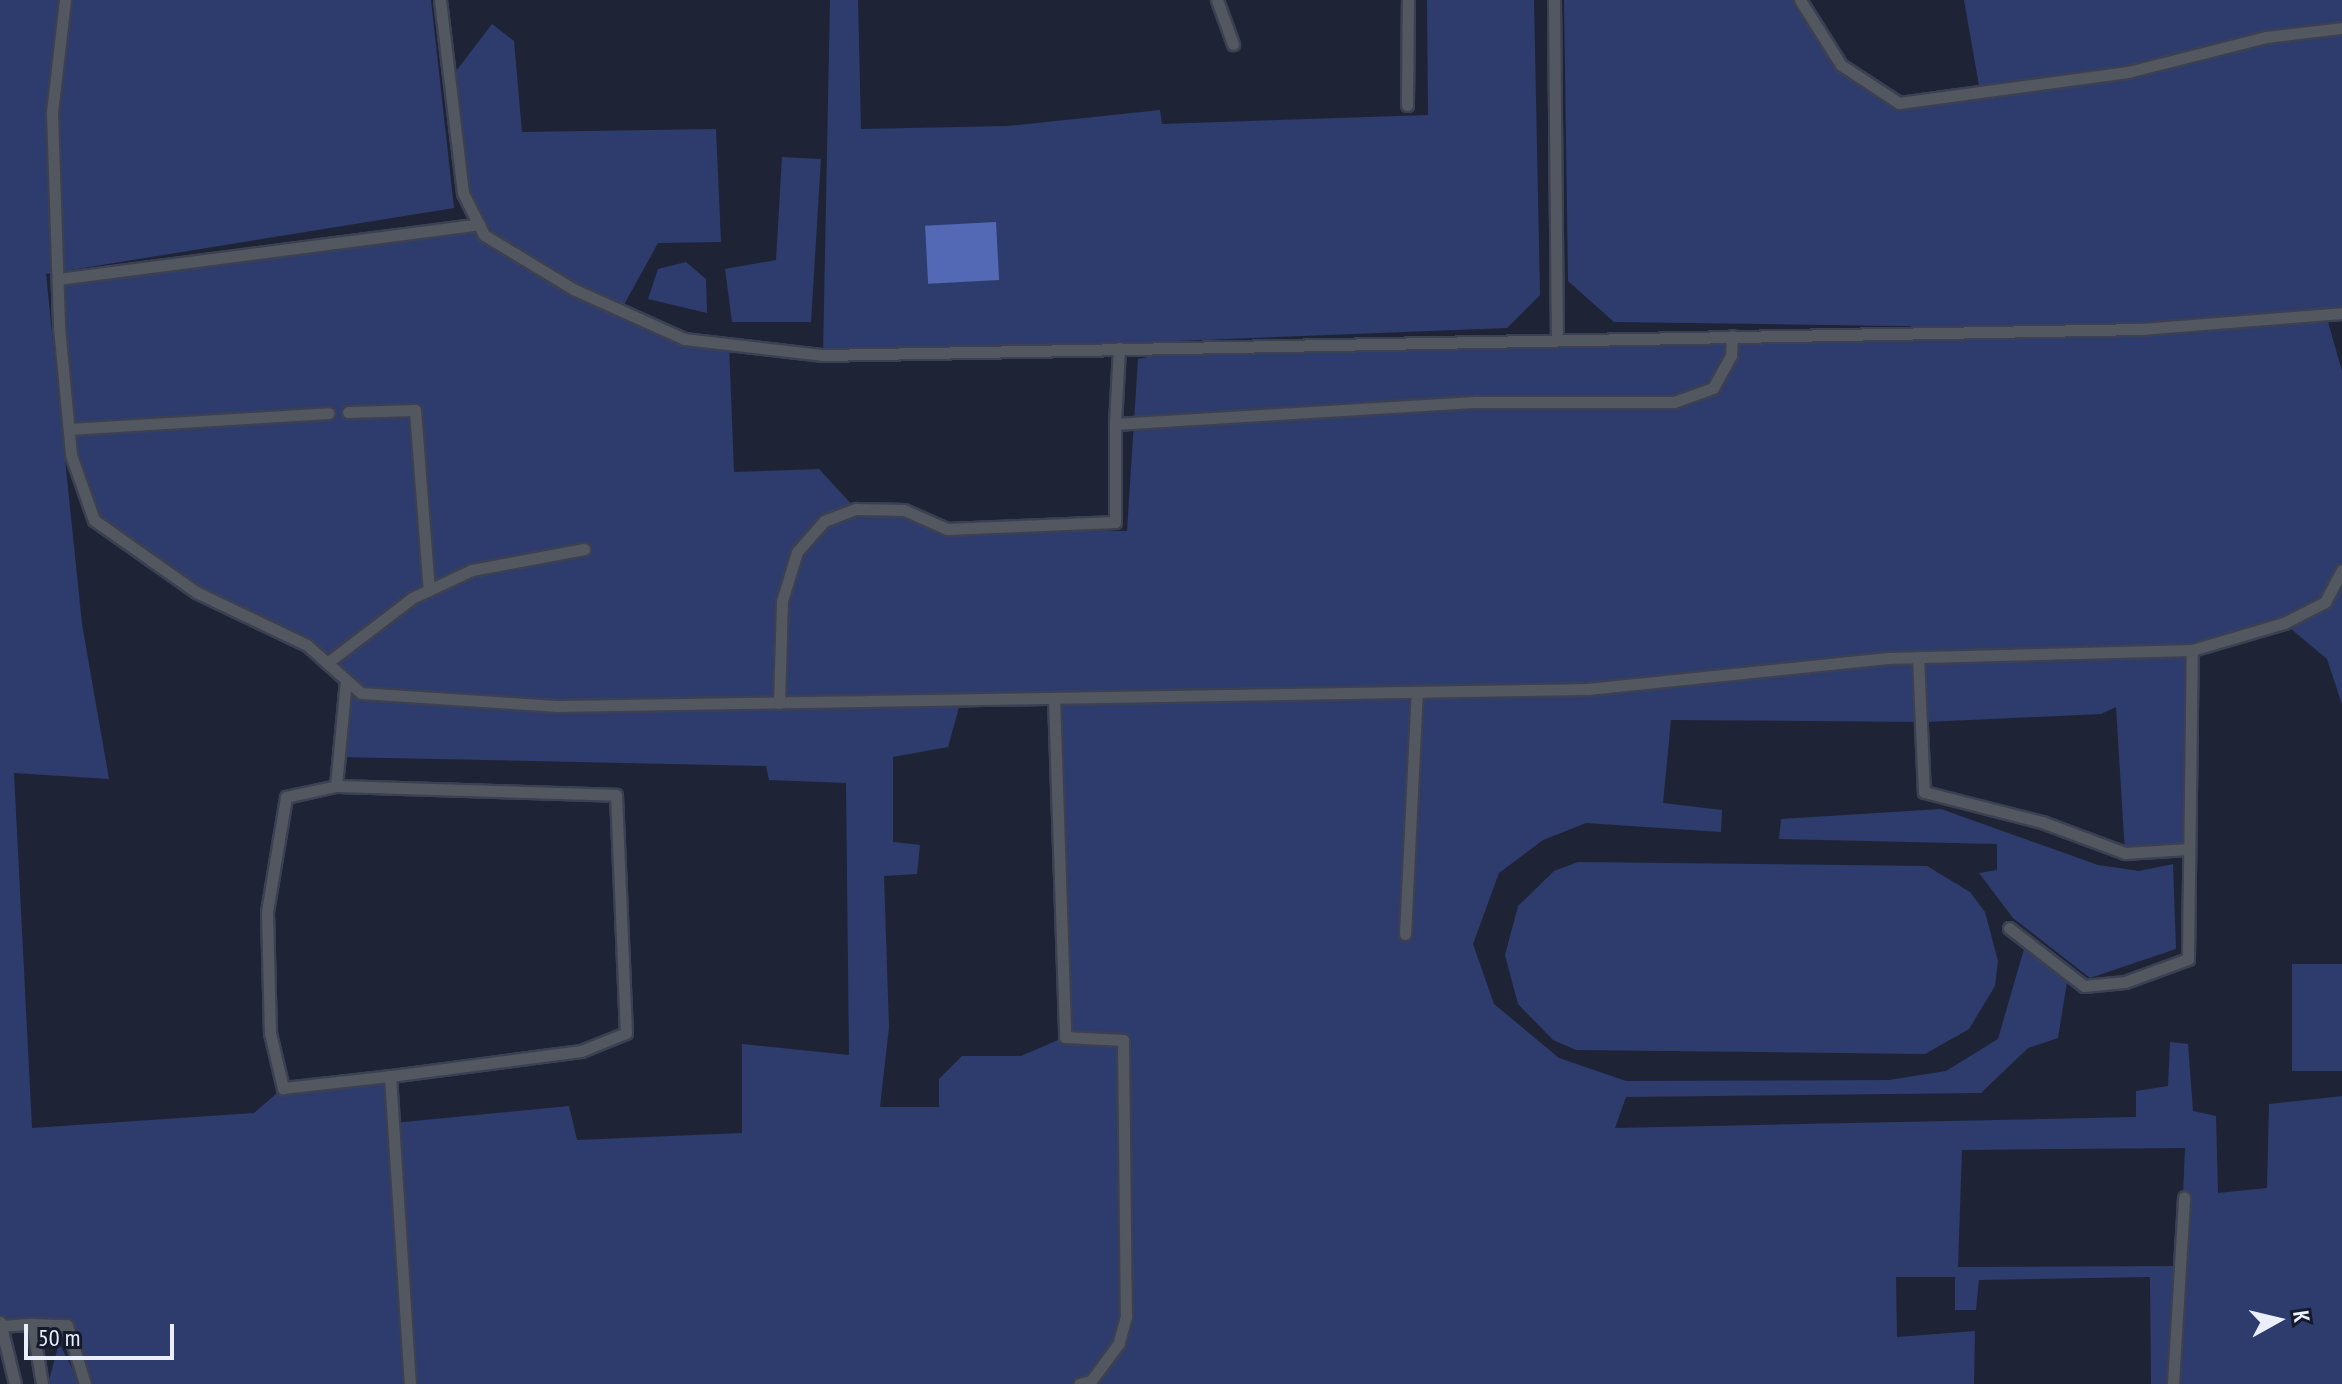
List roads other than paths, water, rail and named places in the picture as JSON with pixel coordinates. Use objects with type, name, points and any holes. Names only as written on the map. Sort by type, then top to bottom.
[{"type":"lane","points":[[65,0],[52,113],[58,279],[69,429],[94,520],[196,592],[307,645],[361,693],[557,706],[1588,689],[1918,657],[2192,650],[2284,623],[2325,602],[2342,570]]},
{"type":"lane","points":[[440,0],[463,193],[484,235],[573,289],[684,339],[823,355],[1557,336],[2140,329],[2342,313]]},
{"type":"lane","points":[[1217,0],[1233,44]]},
{"type":"lane","points":[[1407,105],[1408,0]]},
{"type":"lane","points":[[1554,0],[1557,336]]},
{"type":"lane","points":[[1800,0],[1841,65],[1899,103],[2128,72],[2266,37],[2342,28]]},
{"type":"lane","points":[[58,279],[479,224]]},
{"type":"lane","points":[[1115,424],[1477,402],[1674,402],[1713,388],[1731,356],[1732,336]]},
{"type":"lane","points":[[779,703],[782,601],[797,552],[824,521],[856,509],[904,510],[947,529],[1115,522],[1119,348]]},
{"type":"lane","points":[[348,412],[415,410],[429,590]]},
{"type":"lane","points":[[69,429],[329,413]]},
{"type":"lane","points":[[327,663],[429,590],[472,570],[584,549]]},
{"type":"lane","points":[[2009,928],[2084,986],[2125,982],[2188,959],[2192,650]]},
{"type":"lane","points":[[1918,657],[1924,792],[2042,822],[2125,853],[2188,849]]},
{"type":"lane","points":[[336,786],[346,680]]},
{"type":"lane","points":[[1405,934],[1417,692]]},
{"type":"lane","points":[[1054,698],[1065,1037],[1123,1040],[1126,1316],[1119,1343],[1091,1381],[1079,1384]]},
{"type":"lane","points":[[336,786],[616,795],[626,1033],[581,1051],[390,1076],[283,1088],[270,1033],[267,912],[286,797],[336,786]]},
{"type":"lane","points":[[390,1076],[410,1384]]},
{"type":"lane","points":[[2173,1384],[2184,1197]]},
{"type":"lane","points":[[32,1324],[42,1384]]},
{"type":"lane","points":[[15,1384],[0,1325],[67,1325],[85,1384]]}]
